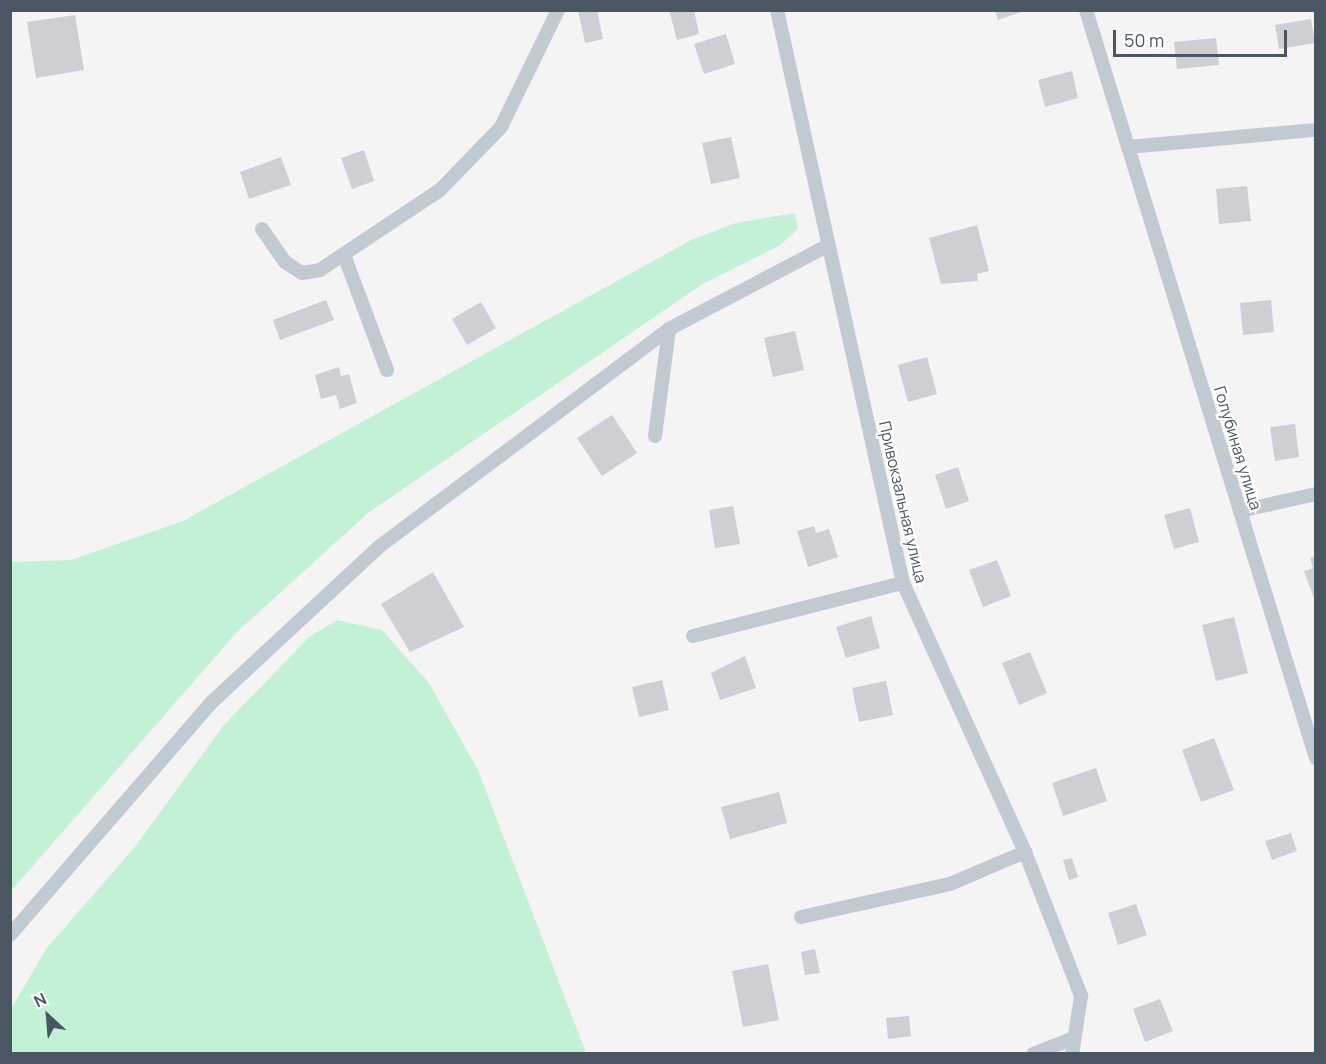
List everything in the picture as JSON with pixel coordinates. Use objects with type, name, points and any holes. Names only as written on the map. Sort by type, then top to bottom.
[{"type":"lane","points":[[262,229],[285,262],[302,273],[320,270],[469,164],[512,109],[558,10]]},
{"type":"lane","name":"Привокзальная улица","points":[[777,10],[826,246],[903,583],[1025,852],[1081,996],[1072,1053]]},
{"type":"lane","name":"Голубиная улица","points":[[1086,10],[1316,758]]},
{"type":"lane","points":[[1128,147],[1316,130]]},
{"type":"lane","points":[[10,935],[127,795],[249,664],[380,546],[669,329],[826,246]]},
{"type":"lane","points":[[344,255],[387,370]]},
{"type":"lane","points":[[654,436],[669,329]]},
{"type":"lane","points":[[1240,512],[1316,494]]},
{"type":"lane","points":[[693,636],[903,583]]},
{"type":"lane","points":[[801,917],[950,884],[1025,852]]},
{"type":"lane","points":[[1033,1053],[1074,1038]]},
{"type":"green space","points":[[795,213],[798,229],[779,246],[701,285],[368,513],[237,632],[11,891],[11,562],[71,560],[183,521],[691,240],[736,223]]},
{"type":"green space","points":[[337,620],[382,630],[429,683],[478,770],[586,1053],[11,1053],[11,1009],[46,949],[134,848],[224,725],[309,637]]},
{"type":"building","points":[[578,10],[597,10],[603,39],[585,43]]},
{"type":"building","points":[[669,10],[694,10],[699,34],[677,40]]},
{"type":"building","points":[[995,10],[1024,10],[1024,11],[998,20]]},
{"type":"building","points":[[75,15],[84,70],[36,78],[27,22]]},
{"type":"building","points":[[1311,19],[1315,43],[1279,49],[1275,25]]},
{"type":"building","points":[[726,34],[735,64],[704,74],[694,44]]},
{"type":"building","points":[[1216,38],[1219,65],[1177,69],[1174,42]]},
{"type":"building","points":[[1072,71],[1078,98],[1045,107],[1038,80]]},
{"type":"building","points":[[731,137],[740,178],[711,184],[702,143]]},
{"type":"building","points":[[364,150],[374,181],[352,189],[341,158]]},
{"type":"building","points":[[281,157],[291,185],[249,199],[240,172]]},
{"type":"building","points":[[1247,186],[1251,221],[1219,224],[1216,189]]},
{"type":"building","points":[[977,225],[989,271],[977,274],[978,281],[941,284],[929,238]]},
{"type":"building","points":[[326,300],[334,320],[280,340],[273,320]]},
{"type":"building","points":[[1271,300],[1274,332],[1243,335],[1240,303]]},
{"type":"building","points":[[481,302],[496,328],[467,345],[452,319]]},
{"type":"building","points":[[795,331],[804,370],[773,377],[764,338]]},
{"type":"building","points":[[927,357],[937,394],[908,402],[898,365]]},
{"type":"building","points":[[339,367],[341,376],[349,374],[357,403],[340,409],[336,395],[321,399],[315,375]]},
{"type":"building","points":[[612,415],[637,453],[602,476],[577,438]]},
{"type":"building","points":[[1295,424],[1299,457],[1275,461],[1270,427]]},
{"type":"building","points":[[958,467],[969,501],[946,509],[935,475]]},
{"type":"building","points":[[733,506],[740,544],[715,548],[709,510]]},
{"type":"building","points":[[1190,508],[1199,542],[1174,549],[1164,515]]},
{"type":"building","points":[[814,526],[816,533],[829,529],[838,557],[808,567],[797,531]]},
{"type":"building","points":[[1316,556],[1315,601],[1304,571],[1313,568],[1310,558]]},
{"type":"building","points":[[997,560],[1011,596],[983,607],[969,570]]},
{"type":"building","points":[[433,572],[464,627],[410,652],[381,604]]},
{"type":"building","points":[[871,616],[880,648],[846,658],[836,627]]},
{"type":"building","points":[[1234,617],[1248,673],[1216,681],[1202,625]]},
{"type":"building","points":[[1030,652],[1047,693],[1019,705],[1002,663]]},
{"type":"building","points":[[745,656],[756,688],[720,700],[711,673]]},
{"type":"building","points":[[662,680],[669,710],[639,717],[632,687]]},
{"type":"building","points":[[886,681],[893,715],[859,722],[852,688]]},
{"type":"building","points":[[1214,738],[1234,790],[1201,802],[1182,750]]},
{"type":"building","points":[[1096,768],[1107,801],[1063,816],[1052,783]]},
{"type":"building","points":[[779,792],[787,823],[730,839],[721,807]]},
{"type":"building","points":[[1291,833],[1297,851],[1272,860],[1265,841]]},
{"type":"building","points":[[1072,858],[1078,877],[1069,880],[1063,860]]},
{"type":"building","points":[[1136,904],[1147,935],[1118,945],[1108,913]]},
{"type":"building","points":[[815,949],[820,973],[805,975],[801,952]]},
{"type":"building","points":[[768,964],[779,1020],[743,1027],[732,971]]},
{"type":"building","points":[[1160,999],[1173,1031],[1145,1042],[1133,1009]]},
{"type":"building","points":[[909,1016],[911,1036],[888,1039],[886,1018]]}]
